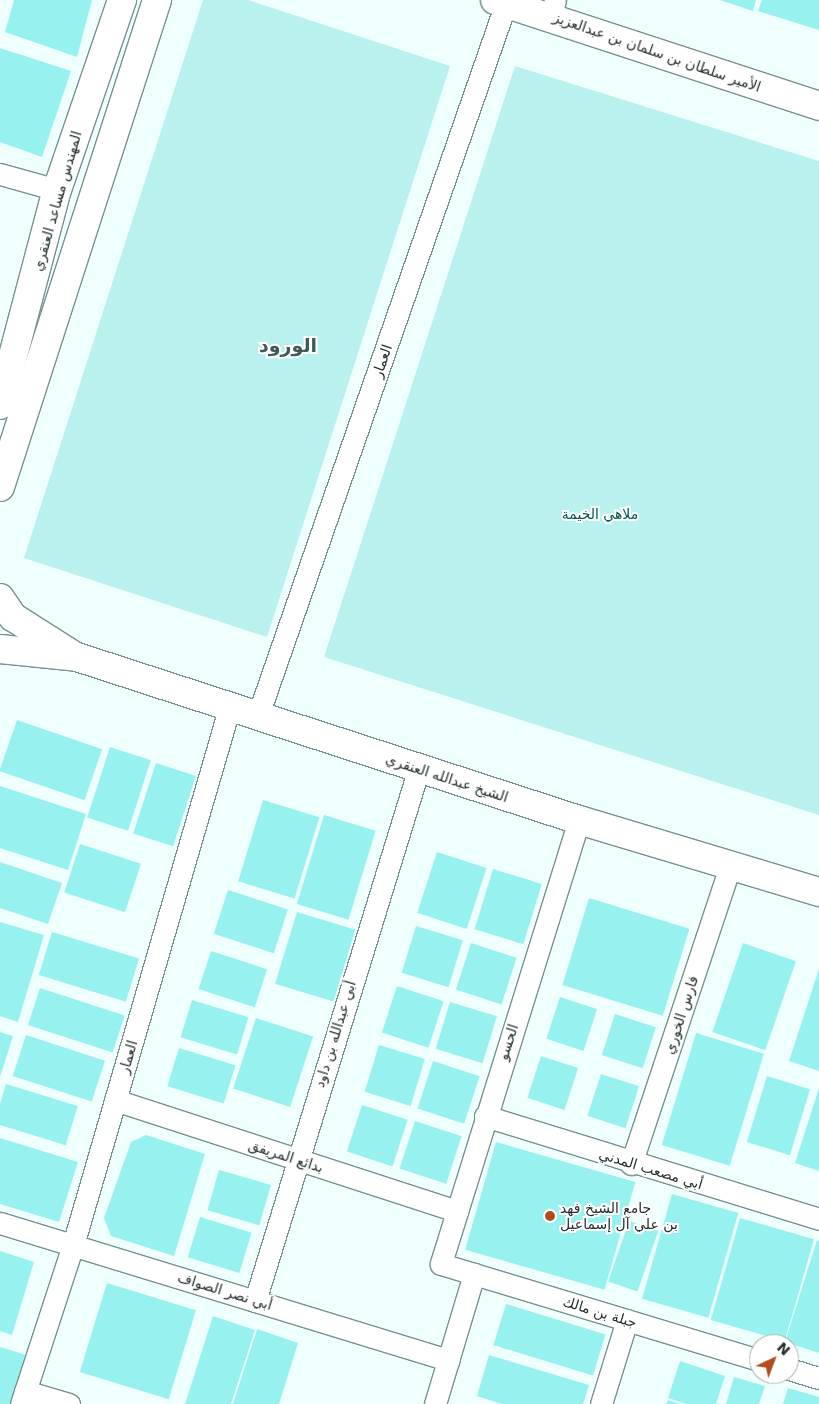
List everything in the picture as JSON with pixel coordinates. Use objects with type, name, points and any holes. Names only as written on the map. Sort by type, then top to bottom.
[{"type":"street","name":"المهندس مساعد العنقري","points":[[0,404],[57,190],[122,0]]},
{"type":"street","points":[[0,486],[157,0]]},
{"type":"street","name":"الأمير سلطان بن سلمان بن عبدالعزيز","points":[[500,2],[553,8],[819,106]]},
{"type":"street","name":"العمار","points":[[257,718],[500,2]]},
{"type":"street","points":[[0,174],[57,190]]},
{"type":"street","points":[[0,598],[12,617],[77,657]]},
{"type":"street","points":[[0,649],[77,657]]},
{"type":"street","name":"الشيخ عبدالله العنقري","points":[[77,657],[257,718],[579,820],[730,867],[819,892]]},
{"type":"street","name":"العمار","points":[[23,1397],[74,1245],[229,708]]},
{"type":"street","name":"أبي عبدالله بن داود","points":[[255,1300],[296,1159],[418,768]]},
{"type":"street","name":"الحسو","points":[[441,1264],[485,1116],[579,820]]},
{"type":"street","name":"فارس الخوري","points":[[632,1164],[730,867]]},
{"type":"street","name":"بدائع المريفق","points":[[115,1100],[457,1211]]},
{"type":"street","name":"أبي مصعب المدني","points":[[485,1116],[632,1164],[819,1219]]},
{"type":"street","name":"أبي نصر الصواف","points":[[0,1223],[449,1360]]},
{"type":"street","name":"جبلة بن مالك","points":[[441,1264],[749,1357]]},
{"type":"street","points":[[435,1404],[474,1274]]},
{"type":"street","points":[[601,1404],[627,1320]]},
{"type":"street","points":[[799,1372],[819,1378]]},
{"type":"street","points":[[23,1397],[69,1404]]},
{"type":"green space","points":[[203,0],[248,0],[450,66],[267,637],[24,558]]},
{"type":"green space","name":"ملاهي الخيمة","points":[[515,66],[819,161],[819,815],[324,657]]},
{"type":"building","points":[[14,0],[92,0],[77,57],[5,32]]},
{"type":"building","points":[[720,0],[756,0],[753,11]]},
{"type":"building","points":[[762,0],[819,0],[819,30],[758,11]]},
{"type":"building","points":[[0,48],[71,71],[42,157],[0,142]]},
{"type":"building","points":[[17,720],[102,749],[85,800],[0,771]]},
{"type":"building","points":[[110,747],[151,760],[128,831],[87,817]]},
{"type":"building","points":[[156,763],[196,776],[173,846],[133,833]]},
{"type":"building","points":[[0,786],[86,814],[68,870],[0,848]]},
{"type":"building","points":[[263,800],[319,817],[295,899],[238,881]]},
{"type":"building","points":[[324,815],[376,831],[348,920],[297,904]]},
{"type":"building","points":[[80,844],[141,864],[125,912],[64,893]]},
{"type":"building","points":[[437,852],[486,868],[467,929],[417,913]]},
{"type":"building","points":[[0,862],[62,883],[48,924],[0,908]]},
{"type":"building","points":[[493,869],[542,884],[523,944],[475,929]]},
{"type":"building","points":[[228,890],[288,909],[274,953],[214,934]]},
{"type":"building","points":[[589,898],[689,929],[663,1016],[562,985]]},
{"type":"building","points":[[297,912],[355,930],[333,1002],[275,984]]},
{"type":"building","points":[[0,922],[44,935],[18,1022],[0,1016]]},
{"type":"building","points":[[416,926],[463,940],[449,987],[402,973]]},
{"type":"building","points":[[52,932],[139,959],[126,1002],[39,975]]},
{"type":"building","points":[[471,943],[517,958],[502,1004],[456,990]]},
{"type":"building","points":[[743,943],[796,961],[765,1050],[712,1032]]},
{"type":"building","points":[[211,951],[267,969],[255,1007],[199,989]]},
{"type":"building","points":[[819,969],[819,1071],[789,1061]]},
{"type":"building","points":[[397,986],[444,1001],[428,1048],[382,1033]]},
{"type":"building","points":[[40,988],[125,1016],[113,1053],[28,1025]]},
{"type":"building","points":[[560,997],[597,1009],[583,1051],[546,1039]]},
{"type":"building","points":[[192,1000],[248,1017],[237,1055],[181,1037]]},
{"type":"building","points":[[450,1002],[497,1016],[483,1063],[436,1049]]},
{"type":"building","points":[[615,1014],[656,1027],[643,1068],[602,1055]]},
{"type":"building","points":[[256,1018],[313,1037],[290,1107],[233,1088]]},
{"type":"building","points":[[0,1032],[13,1036],[0,1077]]},
{"type":"building","points":[[696,1033],[764,1054],[730,1166],[662,1145]]},
{"type":"building","points":[[26,1035],[105,1061],[92,1102],[13,1076]]},
{"type":"building","points":[[379,1045],[425,1059],[411,1106],[365,1092]]},
{"type":"building","points":[[179,1048],[235,1065],[224,1104],[167,1086]]},
{"type":"building","points":[[541,1056],[578,1068],[564,1110],[527,1098]]},
{"type":"building","points":[[433,1061],[480,1076],[464,1124],[418,1109]]},
{"type":"building","points":[[601,1074],[639,1086],[625,1128],[587,1116]]},
{"type":"building","points":[[767,1076],[810,1089],[790,1155],[747,1142]]},
{"type":"building","points":[[6,1084],[78,1106],[66,1145],[0,1125],[0,1104]]},
{"type":"building","points":[[819,1088],[819,1171],[795,1163]]},
{"type":"building","points":[[362,1105],[408,1120],[393,1166],[347,1152]]},
{"type":"building","points":[[415,1121],[462,1136],[446,1184],[400,1169]]},
{"type":"building","points":[[146,1135],[205,1154],[174,1256],[111,1236],[104,1218],[131,1142]]},
{"type":"building","points":[[0,1138],[78,1162],[59,1222],[0,1204]]},
{"type":"building","name":"جامع الشيخ فهد بن علي آل إسماعيل","points":[[496,1142],[635,1182],[605,1290],[465,1250]]},
{"type":"building","points":[[219,1170],[271,1185],[259,1225],[207,1210]]},
{"type":"building","points":[[672,1194],[738,1213],[708,1318],[642,1299]]},
{"type":"building","points":[[200,1217],[252,1233],[239,1273],[188,1257]]},
{"type":"building","points":[[740,1218],[814,1239],[787,1334],[760,1334],[711,1320]]},
{"type":"building","points":[[629,1221],[658,1231],[637,1292],[608,1282]]},
{"type":"building","points":[[817,1240],[819,1241],[819,1353],[799,1347],[799,1334],[788,1334]]},
{"type":"building","points":[[0,1251],[34,1262],[12,1335],[0,1331]]},
{"type":"building","points":[[107,1283],[196,1310],[169,1399],[80,1372]]},
{"type":"building","points":[[506,1304],[605,1334],[593,1376],[493,1345]]},
{"type":"building","points":[[213,1316],[255,1330],[231,1404],[185,1404]]},
{"type":"building","points":[[257,1329],[298,1343],[279,1404],[233,1404]]},
{"type":"building","points":[[0,1347],[26,1355],[11,1404],[0,1404]]},
{"type":"building","points":[[489,1355],[589,1385],[583,1404],[502,1404],[477,1396]]},
{"type":"building","points":[[680,1361],[725,1376],[716,1404],[686,1404],[668,1398]]},
{"type":"building","points":[[734,1377],[749,1381],[749,1384],[765,1386],[759,1404],[726,1404]]},
{"type":"building","points":[[788,1388],[819,1397],[819,1404],[783,1404]]},
{"type":"building","points":[[668,1400],[680,1404],[666,1404]]},
{"type":"place","name":"جامع الشيخ فهد بن علي آل إسماعيل","points":[[550,1216]]},
{"type":"district","name":"الورود","points":[[288,346]]}]
